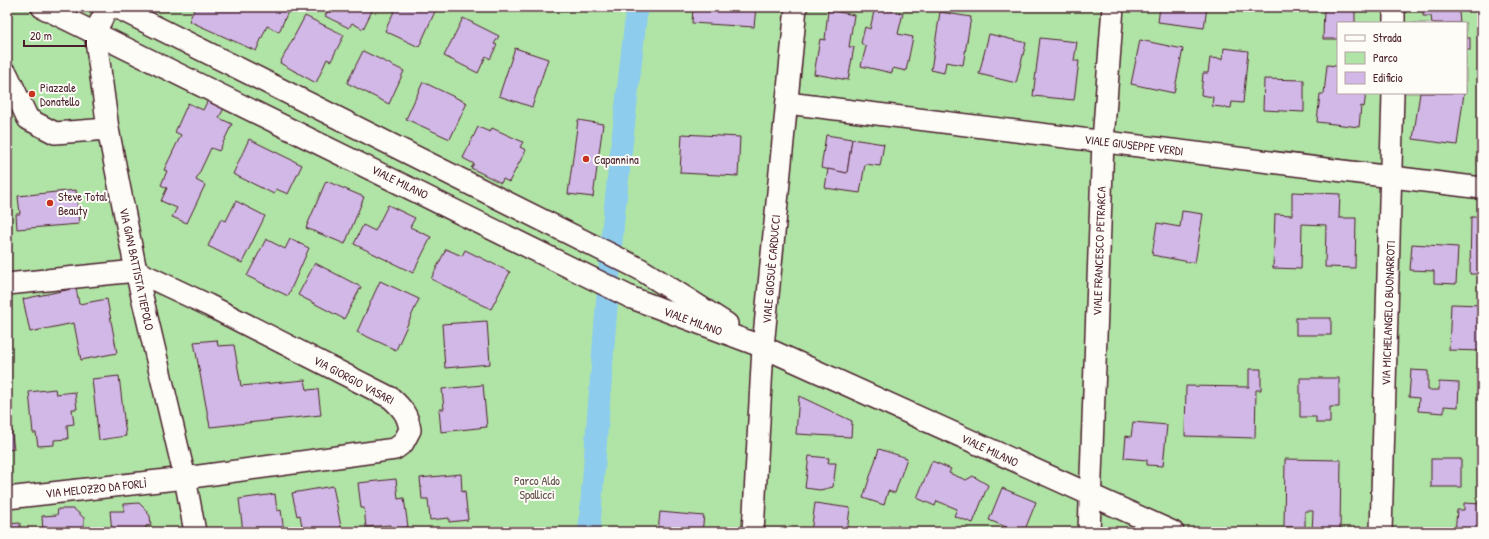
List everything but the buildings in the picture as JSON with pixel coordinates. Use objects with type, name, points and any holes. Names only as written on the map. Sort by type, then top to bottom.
[{"type":"street","name":"VIALE MILANO","points":[[42,7],[632,298],[763,347],[1173,532]]},
{"type":"street","points":[[95,32],[108,7]]},
{"type":"street","name":"VIALE MILANO","points":[[116,7],[640,269],[763,347]]},
{"type":"street","name":"VIALE GIOSUÈ CARDUCCI","points":[[753,532],[763,347],[796,7]]},
{"type":"street","name":"VIALE FRANCESCO PETRARCA","points":[[1089,532],[1103,141],[1113,7]]},
{"type":"street","points":[[1394,7],[1394,22]]},
{"type":"street","name":"VIA GIAN BATTISTA TIEPOLO","points":[[95,32],[108,129],[136,271],[185,478],[195,532]]},
{"type":"street","points":[[7,74],[28,119],[55,132],[108,129]]},
{"type":"street","name":"VIA MICHELANGELO BUONARROTI","points":[[1381,532],[1392,177],[1393,94]]},
{"type":"street","name":"VIALE GIUSEPPE VERDI","points":[[787,103],[1482,188]]},
{"type":"street","points":[[7,284],[136,271]]},
{"type":"street","name":"VIA GIORGIO VASARI","points":[[136,271],[208,305],[391,398],[402,408],[408,418],[410,430],[403,443],[395,449],[185,478]]},
{"type":"street","name":"VIA MELOZZO DA FORLÌ","points":[[7,498],[185,478]]},
{"type":"green space","name":"Parco Aldo Spallicci","points":[[7,7],[1482,7],[1482,532],[7,532]]},
{"type":"waterway","points":[[589,532],[613,224],[637,7]]},
{"type":"place","name":"Piazzale Donatello","points":[[32,94]]},
{"type":"place","name":"Capannina","points":[[586,159]]},
{"type":"place","name":"Steve Total Beauty","points":[[50,203]]}]
